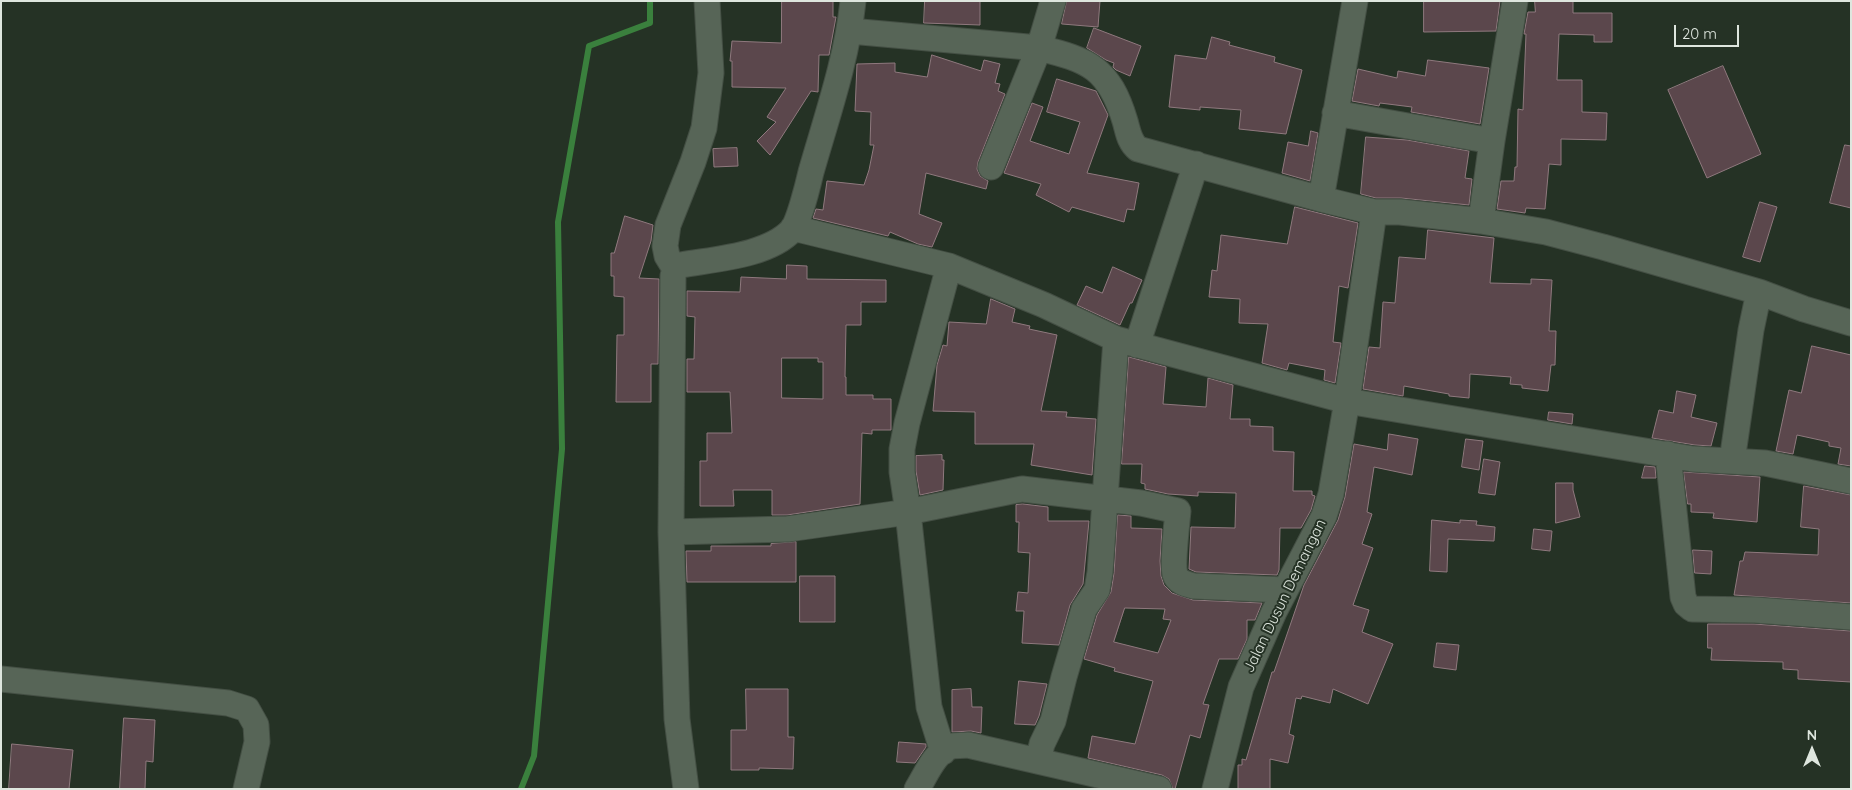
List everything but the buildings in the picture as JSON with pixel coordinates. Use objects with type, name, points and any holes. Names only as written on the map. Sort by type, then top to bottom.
[{"type":"street","points":[[675,269],[667,256],[665,246],[668,226],[704,128],[711,74],[708,1]]},
{"type":"street","points":[[686,789],[677,719],[671,532],[673,276],[675,269],[680,265],[742,254],[769,245],[782,238],[793,228],[808,184],[850,31],[853,1]]},
{"type":"street","points":[[991,168],[1039,48],[1053,1]]},
{"type":"street","points":[[1321,199],[1355,1]]},
{"type":"street","points":[[1481,221],[1515,1]]},
{"type":"street","points":[[850,31],[1039,48],[1069,55],[1090,65],[1101,74],[1113,90],[1130,141],[1138,149],[1374,212],[1400,212],[1481,221],[1546,232],[1603,246],[1759,292],[1804,309],[1851,323]]},
{"type":"street","points":[[1335,113],[1492,141]]},
{"type":"street","points":[[1038,761],[1042,744],[1054,721],[1064,677],[1084,609],[1097,590],[1100,572],[1104,499],[1126,342],[1196,164]]},
{"type":"street","name":"Jalan Dusun Demangan","points":[[1215,789],[1241,687],[1285,590],[1324,516],[1331,494],[1347,401],[1374,212]]},
{"type":"street","points":[[793,228],[949,266],[1044,305],[1126,342],[1347,401],[1693,459],[1765,464],[1851,481]]},
{"type":"street","points":[[943,752],[929,707],[902,472],[902,449],[949,266]]},
{"type":"street","points":[[1732,461],[1748,349],[1759,292]]},
{"type":"street","points":[[1668,454],[1683,597],[1686,604],[1692,609],[1755,610],[1851,617]]},
{"type":"street","points":[[671,532],[788,529],[908,512],[1022,489],[1141,503],[1178,511],[1174,569],[1178,580],[1194,586],[1285,590]]},
{"type":"street","points":[[1,679],[228,702],[247,709],[256,725],[257,742],[246,789]]},
{"type":"street","points":[[917,789],[932,762],[943,752],[951,746],[968,745],[1159,789]]},
{"type":"waterway","points":[[521,789],[534,756],[562,449],[558,222],[589,46],[650,23],[650,1]]}]
